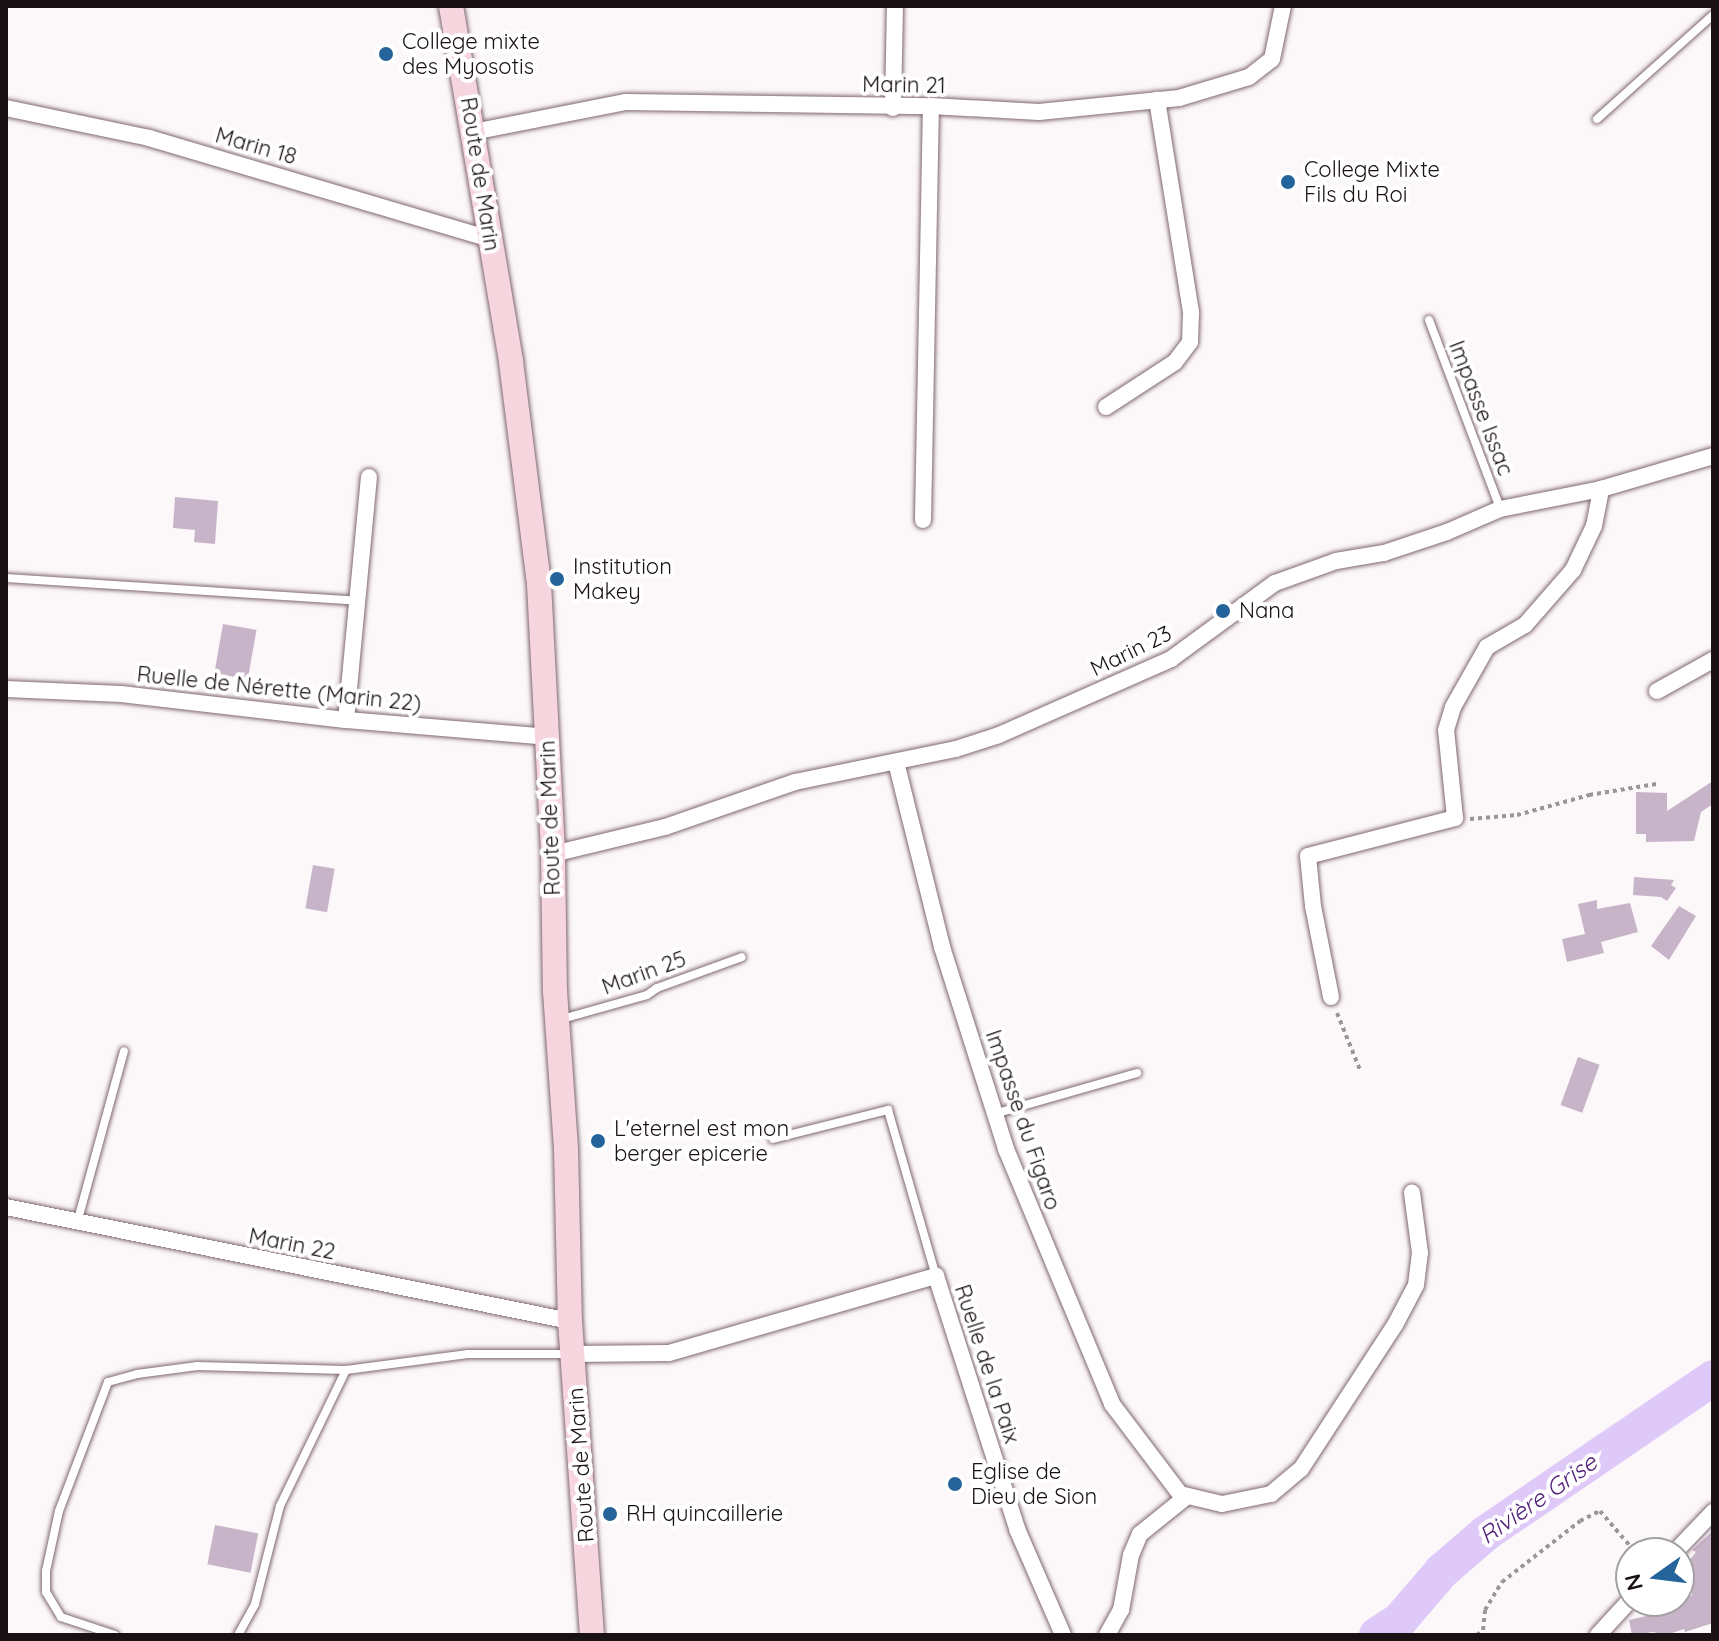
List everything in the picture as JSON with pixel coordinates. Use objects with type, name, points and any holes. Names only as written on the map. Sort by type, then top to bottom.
[{"type":"main road","name":"Route de Marin","points":[[451,6],[520,429],[539,584],[553,854],[557,1020],[566,1148],[570,1321],[592,1635]]},
{"type":"street","points":[[893,108],[895,6]]},
{"type":"street","name":"Marin 21","points":[[473,132],[626,102],[893,108],[931,106],[1039,112],[1179,98],[1249,77],[1272,59],[1283,6]]},
{"type":"street","points":[[1106,407],[1175,362],[1190,342],[1191,312],[1157,100]]},
{"type":"street","points":[[923,520],[931,106]]},
{"type":"street","name":"Marin 18","points":[[6,108],[149,138],[491,239]]},
{"type":"street","name":"Marin 23","points":[[553,854],[665,827],[795,782],[985,740],[1171,659],[1275,583],[1336,561],[1384,553],[1500,509],[1601,489],[1713,456]]},
{"type":"street","points":[[346,720],[369,477]]},
{"type":"street","points":[[1331,997],[1313,906],[1308,856],[1455,818],[1446,730],[1453,707],[1487,647],[1525,625],[1573,570],[1594,526],[1601,489]]},
{"type":"street","points":[[1657,691],[1713,660]]},
{"type":"street","name":"Ruelle de Nérette (Marin 22)","points":[[6,689],[121,694],[346,720],[547,737]]},
{"type":"street","name":"Impasse du Figaro","points":[[896,762],[942,947],[994,1114],[1095,1369],[1112,1404],[1186,1497]]},
{"type":"street","points":[[1107,1635],[1121,1610],[1131,1555],[1140,1534],[1186,1497],[1222,1504],[1271,1494],[1301,1469],[1395,1325],[1416,1285],[1420,1253],[1412,1193]]},
{"type":"street","name":"Marin 22","points":[[6,1207],[570,1321]]},
{"type":"street","name":"Ruelle de la Paix","points":[[572,1354],[669,1353],[936,1276],[1017,1529],[1063,1635]]},
{"type":"street","points":[[1689,1537],[1713,1512]]},
{"type":"street","points":[[1598,1635],[1615,1616]]},
{"type":"lane","points":[[1597,119],[1713,15]]},
{"type":"lane","name":"Impasse Issac","points":[[1429,320],[1500,509]]},
{"type":"lane","points":[[6,578],[358,601]]},
{"type":"lane","name":"Marin 25","points":[[557,1020],[647,995],[657,988],[742,957]]},
{"type":"lane","points":[[77,1223],[124,1051]]},
{"type":"lane","points":[[994,1114],[1137,1073]]},
{"type":"lane","points":[[773,1139],[888,1110],[936,1276]]},
{"type":"lane","points":[[115,1635],[61,1617],[46,1592],[46,1571],[59,1511],[108,1382],[137,1374],[197,1366],[346,1370],[468,1354],[572,1354]]},
{"type":"lane","points":[[238,1635],[255,1604],[280,1506],[346,1370]]},
{"type":"path","points":[[1455,818],[1517,815],[1589,795],[1656,784]]},
{"type":"path","points":[[1331,997],[1360,1070]]},
{"type":"path","points":[[1477,1635],[1483,1630],[1485,1610],[1502,1582],[1580,1521],[1600,1511],[1622,1537]]},
{"type":"building","points":[[175,497],[218,501],[215,544],[194,542],[195,530],[173,528]]},
{"type":"building","points":[[223,624],[256,630],[248,679],[214,673]]},
{"type":"building","points":[[1713,781],[1713,804],[1701,812],[1694,841],[1646,842],[1646,834],[1636,834],[1636,792],[1667,793],[1667,811]]},
{"type":"building","points":[[313,865],[335,869],[327,912],[305,908]]},
{"type":"building","points":[[1634,877],[1674,880],[1671,885],[1676,888],[1667,901],[1661,897],[1633,895]]},
{"type":"building","points":[[1597,900],[1597,909],[1630,903],[1638,932],[1601,942],[1604,953],[1567,962],[1562,939],[1585,934],[1578,904]]},
{"type":"building","points":[[1679,906],[1696,916],[1669,960],[1651,946]]},
{"type":"building","points":[[1578,1057],[1600,1065],[1582,1113],[1561,1105]]},
{"type":"building","points":[[215,1525],[258,1533],[251,1573],[207,1564]]},
{"type":"building","points":[[1713,1531],[1713,1623],[1666,1635],[1653,1632],[1632,1635],[1629,1620],[1642,1617],[1695,1617],[1695,1547]]},
{"type":"waterway","name":"Rivière Grise","points":[[1377,1635],[1400,1620],[1442,1571],[1486,1533],[1713,1378]]},
{"type":"place","name":"College mixte des Myosotis","points":[[386,54]]},
{"type":"place","name":"College Mixte Fils du Roi","points":[[1288,182]]},
{"type":"place","name":"Institution Makey","points":[[557,579]]},
{"type":"place","name":"Nana","points":[[1223,611]]},
{"type":"place","name":"L'eternel est mon berger epicerie","points":[[598,1141]]},
{"type":"place","name":"Eglise de Dieu de Sion","points":[[955,1484]]},
{"type":"place","name":"RH quincaillerie","points":[[610,1514]]}]
